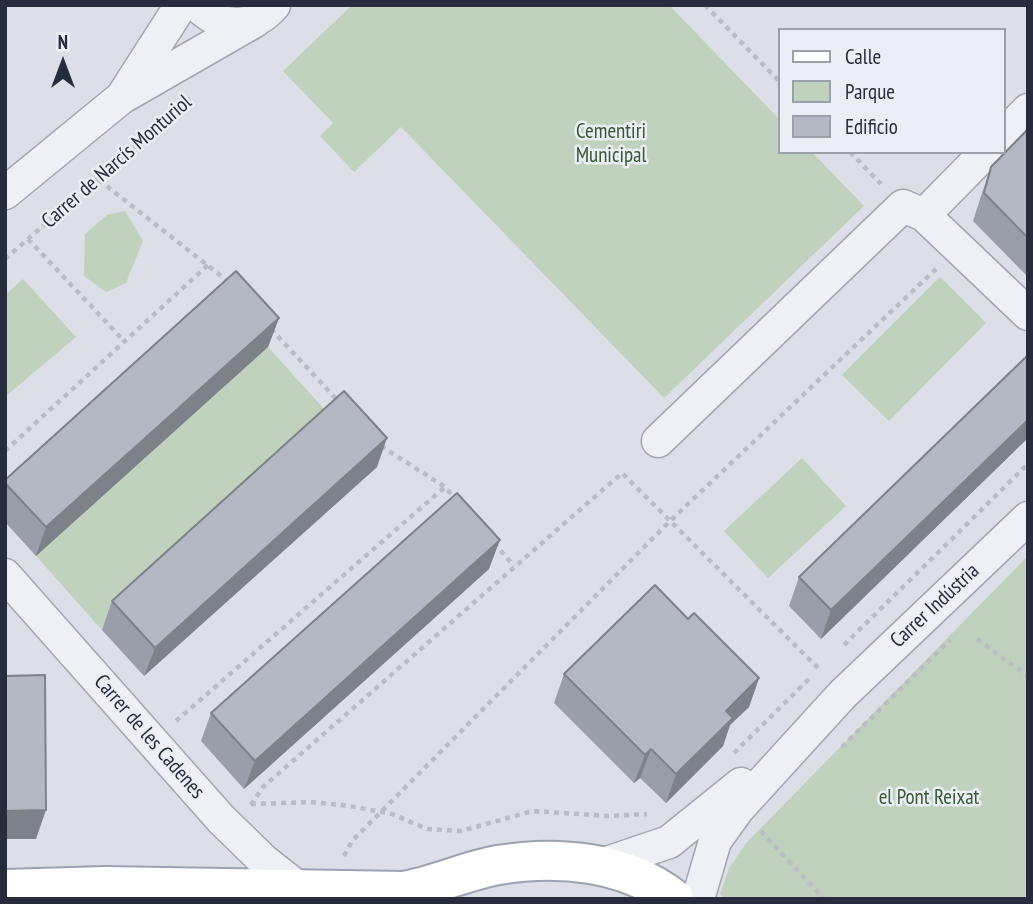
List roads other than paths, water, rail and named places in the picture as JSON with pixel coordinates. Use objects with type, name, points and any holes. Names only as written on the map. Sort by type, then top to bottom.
[{"type":"main road","points":[[5,889],[105,886],[438,891],[497,865],[530,860],[601,865],[654,883],[674,899]]},
{"type":"street","points":[[121,98],[181,5]]},
{"type":"street","points":[[197,5],[209,17],[223,24],[239,25],[265,13]]},
{"type":"street","name":"Carrer de Narcís Monturiol","points":[[5,193],[121,98],[265,13]]},
{"type":"street","points":[[1005,133],[1028,110]]},
{"type":"street","points":[[658,441],[914,210],[984,154]]},
{"type":"street","points":[[914,210],[1028,314]]},
{"type":"street","name":"Carrer Indústria","points":[[842,695],[1028,518]]},
{"type":"street","name":"Carrer de les Cadenes","points":[[5,575],[221,819],[263,860],[313,891]]},
{"type":"street","points":[[601,865],[669,842],[726,798],[842,695]]},
{"type":"street","points":[[698,899],[715,841],[738,809],[842,695]]},
{"type":"park label","name":"Cementiri Municipal","points":[[611,144]]},
{"type":"park label","name":"el Pont Reixat","points":[[929,798]]}]
